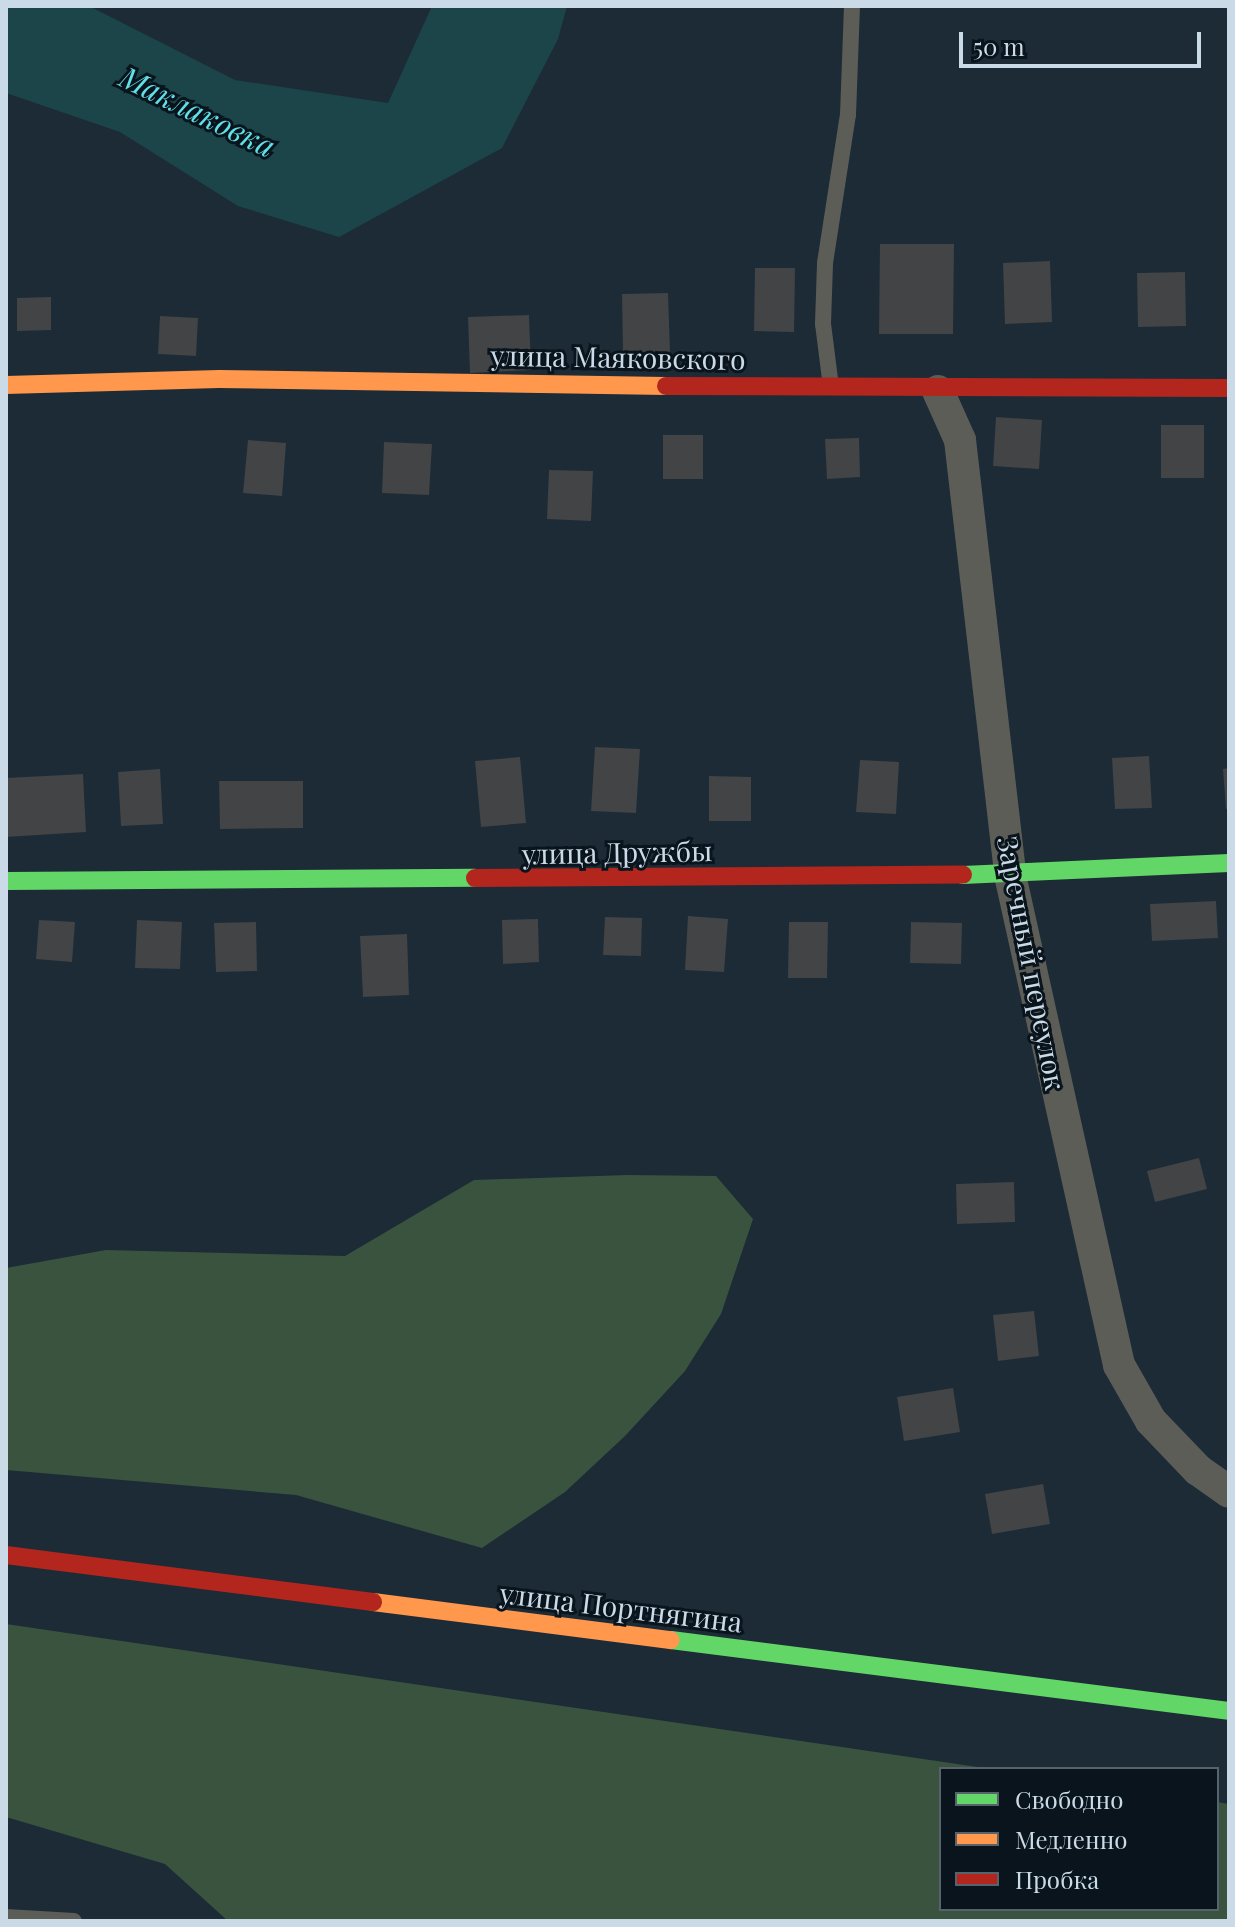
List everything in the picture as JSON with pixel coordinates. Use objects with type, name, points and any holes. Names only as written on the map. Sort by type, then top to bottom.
[{"type":"street","name":"улица Маяковского","points":[[6,385],[219,379],[938,391],[1229,388]]},
{"type":"street","name":"Заречный переулок","points":[[938,391],[960,440],[1010,875],[1119,1365],[1151,1421],[1198,1470],[1229,1492]]},
{"type":"street","name":"улица Дружбы","points":[[6,881],[1010,875],[1229,863]]},
{"type":"street","name":"улица Портнягина","points":[[6,1555],[1229,1711]]},
{"type":"lane","points":[[831,389],[823,324],[825,263],[848,115],[852,6]]},
{"type":"lane","points":[[6,1917],[74,1921]]},
{"type":"shaded area","points":[[627,1175],[716,1176],[753,1219],[721,1314],[685,1371],[625,1436],[565,1492],[482,1548],[296,1495],[6,1470],[6,1268],[106,1250],[345,1256],[474,1180]]},
{"type":"shaded area","points":[[6,1624],[977,1767],[939,1767],[939,1911],[1219,1911],[1219,1802],[1229,1804],[1229,1921],[228,1921],[165,1864],[6,1817]]},
{"type":"water","name":"Маклаковка","points":[[6,6],[89,6],[235,80],[388,103],[432,6],[567,6],[558,39],[502,148],[339,237],[238,206],[120,132],[6,93]]},
{"type":"building","points":[[880,244],[954,244],[953,334],[879,334]]},
{"type":"building","points":[[1050,261],[1052,322],[1005,324],[1003,263]]},
{"type":"building","points":[[755,268],[795,268],[794,332],[754,331]]},
{"type":"building","points":[[1185,272],[1186,326],[1138,327],[1137,273]]},
{"type":"building","points":[[668,293],[670,352],[623,353],[622,294]]},
{"type":"building","points":[[51,297],[51,330],[17,331],[17,298]]},
{"type":"building","points":[[529,315],[531,370],[470,373],[468,317]]},
{"type":"building","points":[[160,316],[198,318],[196,356],[158,354]]},
{"type":"building","points":[[996,417],[1042,420],[1039,469],[993,466]]},
{"type":"building","points":[[1161,425],[1204,425],[1204,478],[1161,478]]},
{"type":"building","points":[[663,435],[703,435],[703,479],[663,479]]},
{"type":"building","points":[[859,438],[860,477],[827,479],[825,439]]},
{"type":"building","points":[[248,440],[286,443],[282,496],[243,493]]},
{"type":"building","points":[[384,442],[432,444],[429,495],[382,493]]},
{"type":"building","points":[[549,470],[593,471],[591,521],[547,519]]},
{"type":"building","points":[[595,747],[640,749],[636,813],[591,811]]},
{"type":"building","points":[[1149,756],[1152,808],[1115,809],[1112,758]]},
{"type":"building","points":[[520,757],[526,823],[481,827],[475,761]]},
{"type":"building","points":[[860,760],[899,762],[896,814],[856,812]]},
{"type":"building","points":[[1229,768],[1229,808],[1226,809],[1223,769]]},
{"type":"building","points":[[160,769],[163,824],[121,826],[118,772]]},
{"type":"building","points":[[83,774],[86,832],[6,837],[6,778]]},
{"type":"building","points":[[709,776],[751,777],[751,821],[709,821]]},
{"type":"building","points":[[219,781],[303,781],[303,828],[220,829]]},
{"type":"building","points":[[1216,901],[1218,938],[1152,941],[1150,904]]},
{"type":"building","points":[[688,916],[728,919],[724,972],[685,970]]},
{"type":"building","points":[[605,917],[642,918],[641,956],[603,955]]},
{"type":"building","points":[[538,919],[539,962],[503,964],[502,920]]},
{"type":"building","points":[[39,920],[75,922],[72,962],[36,959]]},
{"type":"building","points":[[137,920],[182,922],[180,969],[135,968]]},
{"type":"building","points":[[256,922],[257,971],[216,972],[214,923]]},
{"type":"building","points":[[789,922],[828,922],[827,978],[788,978]]},
{"type":"building","points":[[911,922],[962,923],[961,964],[910,963]]},
{"type":"building","points":[[407,934],[409,995],[363,997],[360,936]]},
{"type":"building","points":[[1199,1158],[1207,1189],[1155,1202],[1147,1171]]},
{"type":"building","points":[[1014,1182],[1015,1222],[957,1224],[956,1184]]},
{"type":"building","points":[[1034,1311],[1039,1356],[998,1361],[993,1315]]},
{"type":"building","points":[[953,1388],[960,1432],[904,1441],[897,1397]]},
{"type":"building","points":[[1043,1484],[1050,1524],[992,1534],[985,1494]]},
{"type":"traffic: fast","points":[[963,875],[1229,863]]},
{"type":"traffic: fast","points":[[6,881],[475,878]]},
{"type":"traffic: fast","points":[[671,1640],[1229,1711]]},
{"type":"traffic: slow","points":[[6,385],[219,379],[666,386]]},
{"type":"traffic: slow","points":[[373,1602],[671,1640]]},
{"type":"traffic: jam","points":[[666,386],[1229,388]]},
{"type":"traffic: jam","points":[[475,878],[963,875]]},
{"type":"traffic: jam","points":[[6,1555],[373,1602]]}]
